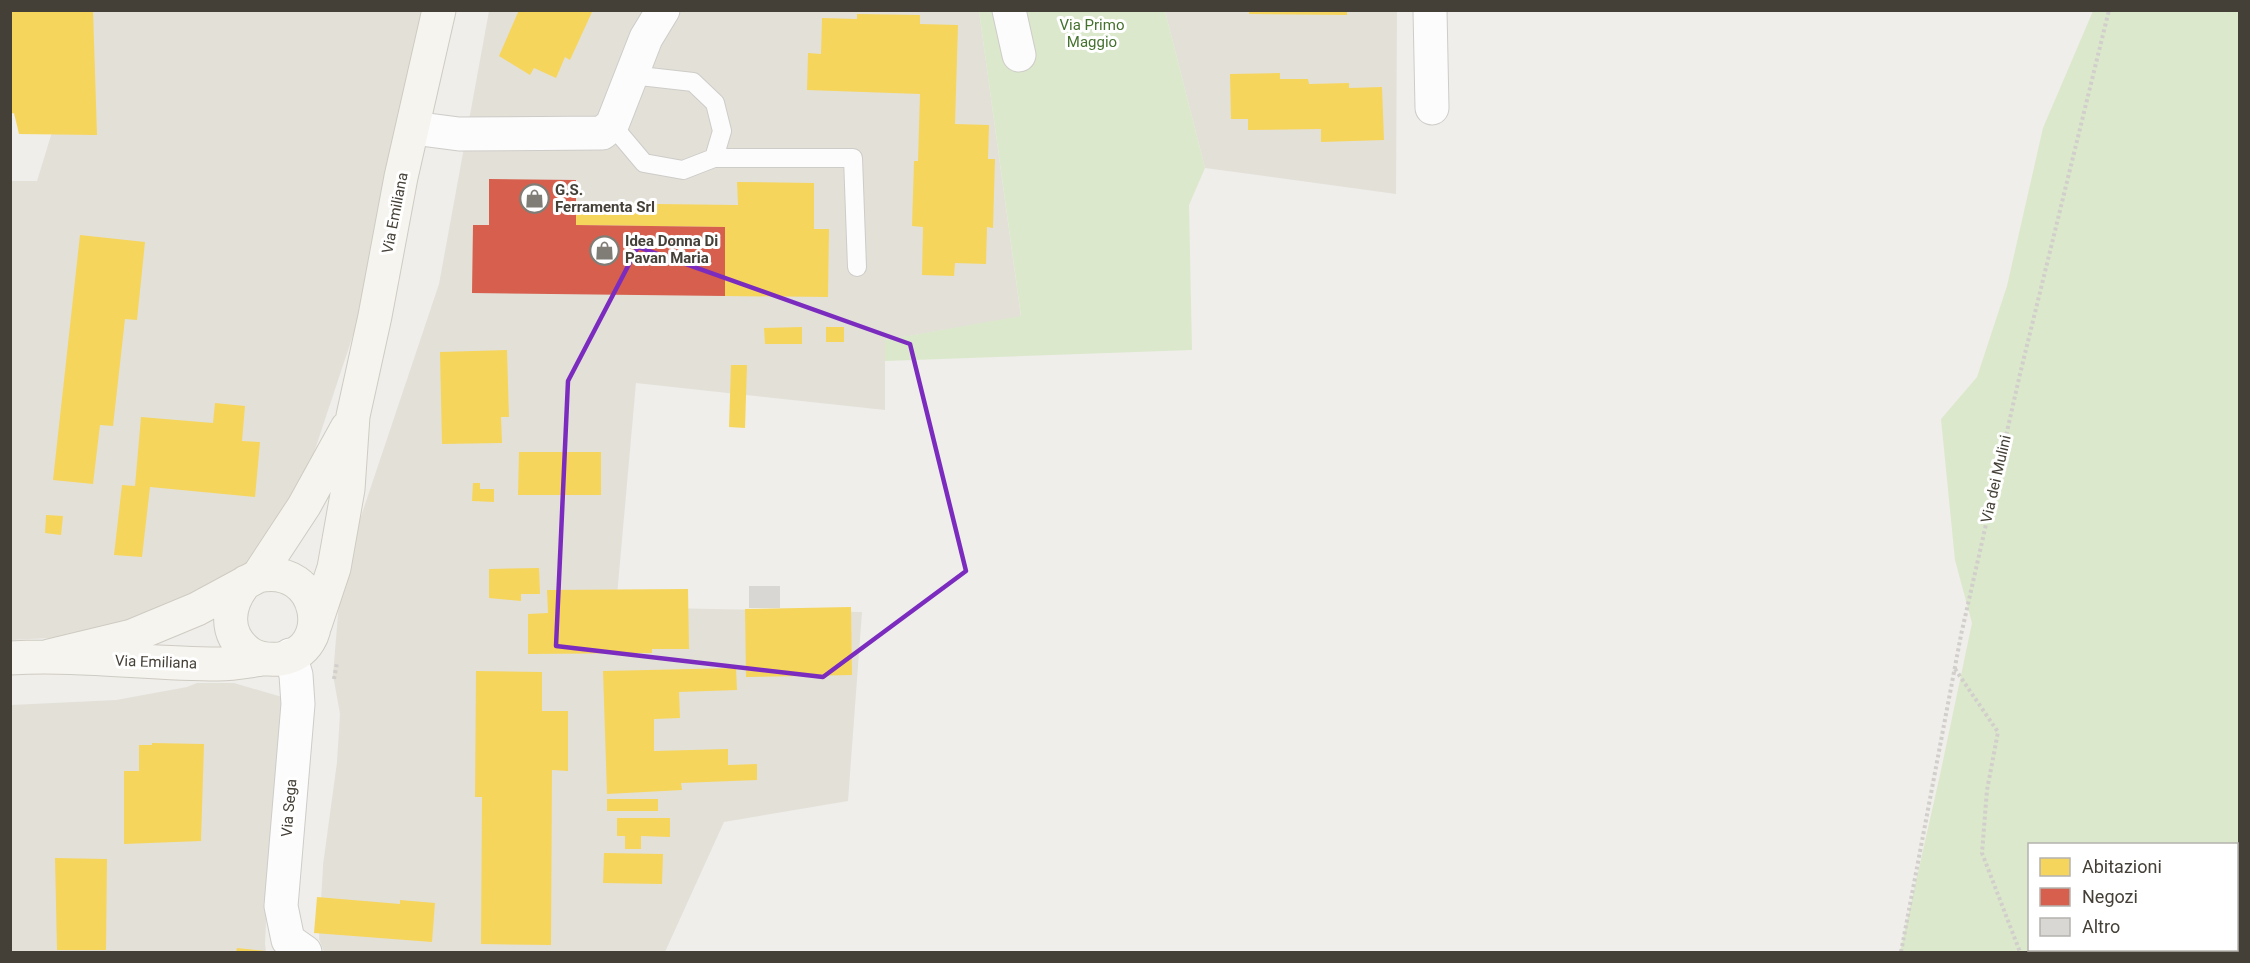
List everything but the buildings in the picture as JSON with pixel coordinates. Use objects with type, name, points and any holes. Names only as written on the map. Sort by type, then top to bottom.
[{"type":"main road","name":"Via Emiliana","points":[[10,658],[49,656],[130,662],[220,664],[277,657],[302,648],[310,639],[334,568],[348,489],[353,416],[375,316],[401,177],[439,10]]},
{"type":"main road","name":"Via Emiliana","points":[[277,657],[252,655],[241,647],[234,636],[230,621],[236,594],[252,579],[304,506],[353,416]]},
{"type":"main road","points":[[252,579],[280,574],[295,580],[308,592],[314,606],[315,625]]},
{"type":"main road","name":"Via Emiliana","points":[[49,656],[132,636],[197,609],[252,579]]},
{"type":"street","points":[[413,128],[459,134],[602,133],[612,125],[646,38],[663,10]]},
{"type":"street","points":[[1009,10],[1019,55]]},
{"type":"street","points":[[1430,10],[1432,108]]},
{"type":"street","name":"Via Sega","points":[[277,657],[296,675],[298,704],[281,906],[288,940],[305,952]]},
{"type":"lane","points":[[632,75],[693,82],[715,103],[722,131],[714,158]]},
{"type":"lane","points":[[612,125],[644,163],[683,170],[714,158],[853,158],[857,267]]},
{"type":"path","name":"Via dei Mulini","points":[[1901,952],[1955,668],[2020,374],[2109,10]]},
{"type":"path","points":[[1955,668],[1998,732],[1987,790],[1982,853],[2020,952]]},
{"type":"highlighted area","points":[[638,247],[910,344],[966,571],[823,677],[556,646],[568,381]]},
{"type":"shaded area","points":[[89,11],[423,11],[375,269],[289,528],[239,581],[109,635],[11,640],[10,181],[37,181]]},
{"type":"shaded area","points":[[489,11],[979,11],[1021,317],[885,340],[885,410],[636,383],[616,607],[862,612],[848,801],[724,822],[665,952],[324,952],[319,939],[323,865],[337,762],[340,714],[333,675],[342,566],[347,558],[439,284]]},
{"type":"shaded area","points":[[1165,11],[1397,11],[1396,194],[1205,168]]},
{"type":"shaded area","points":[[197,683],[234,683],[282,697],[269,860],[266,952],[11,952],[11,705],[116,700],[187,687]]},
{"type":"green space","name":"Via Primo Maggio","points":[[979,11],[1165,11],[1205,168],[1189,205],[1192,350],[885,361],[885,340],[1021,316]]},
{"type":"green space","points":[[2093,11],[2239,11],[2239,952],[1900,952],[1972,623],[1955,560],[1941,419],[1977,377],[2007,286],[2043,128]]},
{"type":"place","name":"G.S. Ferramenta Srl","points":[[534,199]]},
{"type":"place","name":"Idea Donna Di Pavan Maria","points":[[604,250]]}]
